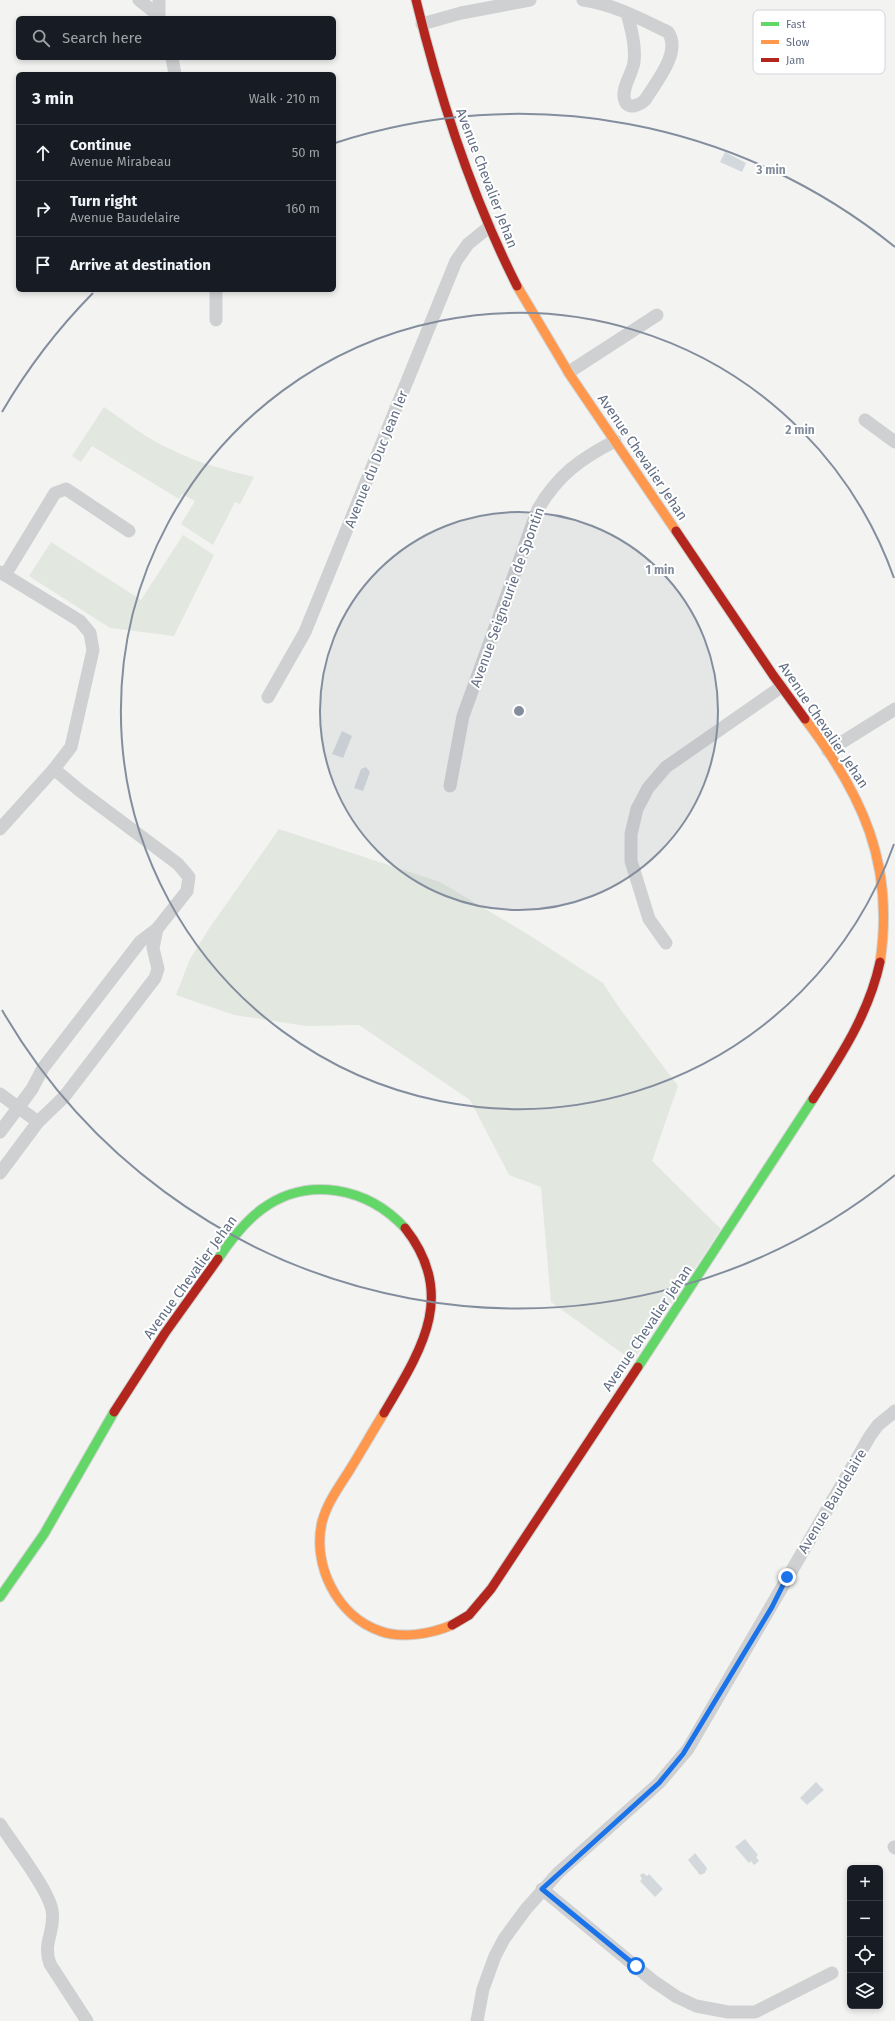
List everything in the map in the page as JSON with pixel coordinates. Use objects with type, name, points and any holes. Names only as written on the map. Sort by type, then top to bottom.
[{"type":"street","points":[[138,0],[157,16]]},
{"type":"street","points":[[158,16],[159,0]]},
{"type":"street","name":"Avenue Chevalier Jehan","points":[[0,1597],[12,1583],[58,1511],[112,1416],[183,1307],[243,1225],[262,1208],[283,1196],[298,1192],[322,1190],[350,1193],[375,1203],[396,1217],[414,1239],[429,1266],[433,1296],[430,1320],[422,1344],[408,1372],[332,1498],[322,1523],[320,1549],[325,1576],[336,1597],[355,1617],[380,1632],[408,1635],[440,1630],[463,1619],[484,1598],[850,1043],[872,993],[884,935],[886,905],[881,866],[871,827],[857,796],[828,751],[781,687],[615,441],[569,372],[519,291],[489,227],[446,114],[416,0]]},
{"type":"street","points":[[422,24],[461,13],[530,0]]},
{"type":"street","points":[[583,0],[596,2],[627,13],[668,32],[673,42],[667,62],[645,100],[642,104],[632,106],[627,105],[624,100],[626,87],[634,62],[631,29],[627,13]]},
{"type":"street","points":[[172,60],[175,72]]},
{"type":"street","name":"Avenue du Duc Jean Ier","points":[[268,697],[305,632],[456,261],[468,244],[489,227]]},
{"type":"street","points":[[216,292],[216,320]]},
{"type":"street","points":[[569,372],[657,315]]},
{"type":"street","points":[[865,420],[895,442]]},
{"type":"street","name":"Avenue Seigneurie de Spontin","points":[[450,786],[463,716],[538,509],[547,494],[562,476],[596,451],[615,441]]},
{"type":"street","points":[[0,829],[54,769],[71,747],[92,650],[90,633],[80,621],[2,574],[55,493],[66,489],[129,531]]},
{"type":"street","points":[[666,944],[649,918],[631,861],[631,834],[637,809],[648,788],[666,767],[781,687]]},
{"type":"street","points":[[828,751],[895,709]]},
{"type":"street","points":[[0,1132],[32,1089],[43,1068],[140,942],[157,929],[187,891],[189,877],[178,864],[79,790],[54,769]]},
{"type":"street","points":[[0,1173],[38,1122],[64,1097],[155,978],[158,970],[153,948],[157,929]]},
{"type":"street","points":[[0,1094],[38,1122]]},
{"type":"street","name":"Avenue Baudelaire","points":[[477,2021],[486,1979],[497,1952],[510,1930],[542,1889],[659,1783],[688,1749],[870,1436],[878,1425],[895,1411]]},
{"type":"street","points":[[0,1824],[47,1896],[52,1911],[52,1930],[47,1942],[46,1954],[50,1964],[87,2021]]},
{"type":"street","points":[[542,1889],[652,1980],[677,1997],[696,2006],[711,2010],[756,2016],[832,1973]]},
{"type":"shaded area","points":[[725,152],[746,163],[742,172],[720,162]]},
{"type":"shaded area","points":[[104,407],[145,436],[182,455],[212,466],[254,477],[240,504],[235,502],[213,545],[181,524],[195,501],[182,494],[179,499],[92,446],[81,462],[72,456]]},
{"type":"shaded area","points":[[183,535],[214,555],[174,636],[110,628],[29,576],[51,542],[141,600]]},
{"type":"shaded area","points":[[342,731],[352,736],[343,758],[332,754]]},
{"type":"shaded area","points":[[366,767],[370,772],[363,791],[354,788],[361,769]]},
{"type":"shaded area","points":[[279,829],[440,882],[529,935],[603,983],[618,1006],[678,1086],[652,1161],[721,1229],[633,1361],[551,1302],[541,1187],[509,1175],[470,1100],[359,1025],[306,1026],[234,1015],[176,995],[190,959],[210,927]]},
{"type":"shaded area","points":[[816,1782],[824,1790],[807,1805],[800,1798]]},
{"type":"shaded area","points":[[745,1839],[758,1855],[756,1857],[759,1861],[754,1865],[751,1861],[749,1863],[735,1847]]},
{"type":"shaded area","points":[[695,1853],[707,1868],[705,1873],[700,1875],[688,1860]]},
{"type":"shaded area","points":[[643,1873],[647,1876],[649,1874],[663,1889],[655,1897],[640,1881],[642,1879],[640,1875]]},
{"type":"traffic: fast","points":[[638,1367],[813,1099]]},
{"type":"traffic: fast","points":[[218,1259],[227,1245],[255,1214],[280,1198],[299,1192],[318,1190],[337,1191],[356,1195],[374,1203],[390,1214],[405,1228]]},
{"type":"traffic: fast","points":[[0,1597],[44,1534],[114,1412]]},
{"type":"traffic: slow","points":[[517,286],[570,375],[676,531]]},
{"type":"traffic: slow","points":[[805,719],[843,775],[858,803],[870,832],[878,862],[883,893],[883,926],[880,962]]},
{"type":"traffic: slow","points":[[384,1413],[334,1495],[324,1515],[320,1538],[321,1555],[325,1571],[331,1587],[351,1614],[365,1624],[380,1631],[397,1635],[406,1635],[426,1633],[452,1625]]},
{"type":"traffic: jam","points":[[416,0],[435,74],[458,146],[485,217],[517,286]]},
{"type":"traffic: jam","points":[[676,531],[773,675],[805,719]]},
{"type":"traffic: jam","points":[[813,1099],[853,1034],[869,999],[880,962]]},
{"type":"traffic: jam","points":[[384,1413],[398,1390],[421,1344],[428,1322],[431,1299],[429,1276],[421,1253],[405,1228]]},
{"type":"traffic: jam","points":[[114,1412],[165,1333],[218,1259]]},
{"type":"traffic: jam","points":[[452,1625],[469,1615],[491,1589],[638,1367]]},
{"type":"route","points":[[636,1966],[576,1915],[542,1889],[659,1783],[672,1769],[694,1739],[772,1607],[787,1577]]}]
